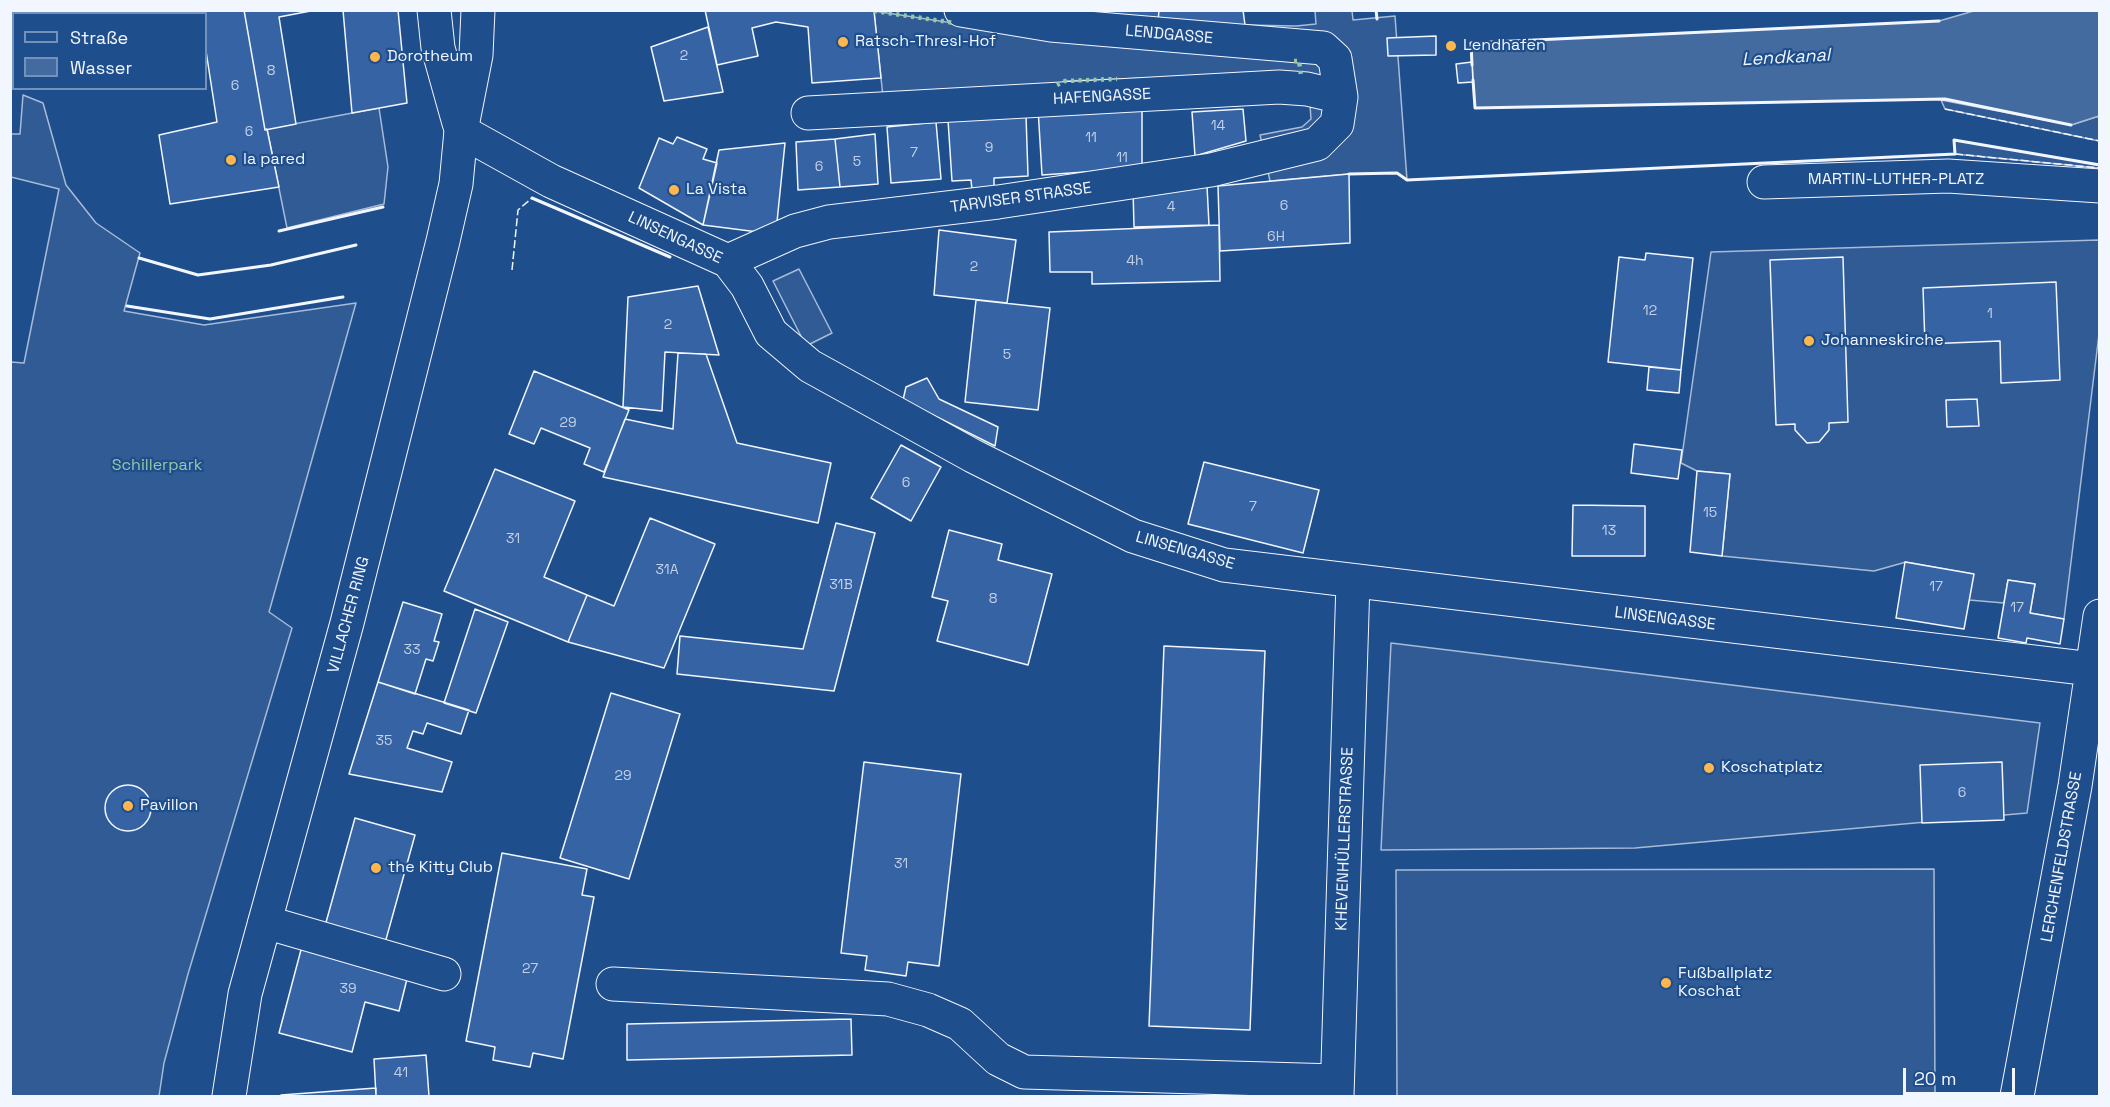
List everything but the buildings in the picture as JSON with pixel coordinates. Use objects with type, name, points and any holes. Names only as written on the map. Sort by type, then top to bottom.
[{"type":"street","name":"VILLACHER RING","points":[[434,10],[438,48],[461,131]]},
{"type":"street","name":"VILLACHER RING","points":[[229,1096],[245,994],[347,623],[408,390],[456,184],[461,131],[476,55],[478,10]]},
{"type":"street","name":"LENDGASSE","points":[[961,10],[1051,25],[1323,48],[1335,59],[1341,97]]},
{"type":"street","name":"HAFENGASSE","points":[[808,113],[1279,87],[1307,89],[1341,97]]},
{"type":"street","name":"TARVISER STRASSE","points":[[728,261],[795,231],[829,222],[998,202],[1211,170],[1317,144],[1336,124],[1341,97]]},
{"type":"street","name":"LINSENGASSE","points":[[461,131],[551,181],[728,261],[747,286],[771,333],[810,366],[984,461],[1133,536],[1224,565],[2096,670]]},
{"type":"street","name":"MARTIN-LUTHER-PLATZ","points":[[1764,182],[1948,176],[2100,186]]},
{"type":"street","name":"KHEVENHÜLLERSTRASSE","points":[[1337,1089],[1353,582]]},
{"type":"street","name":"LERCHENFELDSTRASSE","points":[[2017,1096],[2076,786],[2096,670],[2100,616]]},
{"type":"street","points":[[265,922],[444,974]]},
{"type":"street","points":[[613,984],[888,999],[928,1010],[960,1024],[998,1059],[1024,1072],[1337,1089]]},
{"type":"shaded area","points":[[874,11],[1032,35],[1245,25],[1296,26],[1316,24],[1315,11],[1352,11],[1353,20],[1395,16],[1407,180],[1397,173],[1349,174],[1270,181],[1260,135],[1302,127],[1311,119],[1310,105],[1148,78],[1065,81],[1052,88],[883,97]]},
{"type":"shaded area","name":"Schillerpark","points":[[23,95],[43,103],[66,185],[96,223],[140,253],[124,311],[204,325],[356,303],[269,612],[292,628],[188,974],[164,1063],[159,1096],[11,1096],[11,362],[24,363],[59,189],[11,177],[11,134],[20,134]]},
{"type":"shaded area","points":[[1941,100],[2071,125],[2099,116],[2099,141],[1945,109]]},
{"type":"shaded area","points":[[379,108],[388,167],[384,204],[287,228],[267,129]]},
{"type":"shaded area","points":[[1954,140],[2099,165],[2099,168],[1955,154]]},
{"type":"shaded area","points":[[2099,240],[2099,334],[2064,619],[2030,613],[2035,584],[2008,580],[2004,603],[1969,600],[1973,574],[1906,562],[1874,571],[1722,556],[1730,474],[1697,471],[1681,463],[1711,252]]},
{"type":"shaded area","points":[[799,269],[832,333],[806,346],[773,281]]},
{"type":"shaded area","name":"Koschatplatz","points":[[1391,643],[2040,723],[2027,813],[1635,848],[1381,850]]},
{"type":"shaded area","name":"Fußballplatz Koschat","points":[[1934,869],[1935,1096],[1397,1096],[1396,870]]},
{"type":"water","name":"Lendkanal","points":[[1977,10],[2099,11],[2099,116],[2071,125],[1945,99],[1475,108],[1471,43],[1939,21]]},
{"type":"hedge","points":[[874,11],[955,23]]},
{"type":"hedge","points":[[1294,61],[1299,61],[1301,75],[1298,75]]},
{"type":"hedge","points":[[1057,85],[1065,81],[1117,79]]},
{"type":"fence","points":[[1945,109],[2100,141]]},
{"type":"fence","points":[[1955,154],[2100,168]]},
{"type":"fence","points":[[512,270],[518,210],[532,198],[670,257]]},
{"type":"wall","points":[[1376,10],[1377,19]]},
{"type":"wall","points":[[1472,65],[1471,43],[1939,21]]},
{"type":"wall","points":[[1473,80],[1475,108],[1945,99],[2071,125]]},
{"type":"wall","points":[[1349,174],[1397,173],[1407,180],[1955,154],[1954,140],[2100,165]]},
{"type":"wall","points":[[532,198],[670,257]]},
{"type":"wall","points":[[279,231],[383,207]]},
{"type":"wall","points":[[139,258],[198,275],[271,265],[356,245]]},
{"type":"wall","points":[[127,306],[210,319],[343,297]]},
{"type":"place","name":"Ratsch-Thresl-Hof","points":[[843,42]]},
{"type":"place","name":"Lendhafen","points":[[1451,46]]},
{"type":"place","name":"Dorotheum","points":[[375,57]]},
{"type":"place","name":"la pared","points":[[231,160]]},
{"type":"place","name":"La Vista","points":[[674,190]]},
{"type":"place","name":"Johanneskirche","points":[[1809,341]]},
{"type":"place","name":"Koschatplatz","points":[[1709,768]]},
{"type":"place","name":"Pavillon","points":[[128,806]]},
{"type":"place","name":"the Kitty Club","points":[[376,868]]},
{"type":"place","name":"Fußballplatz Koschat","points":[[1666,983]]}]
